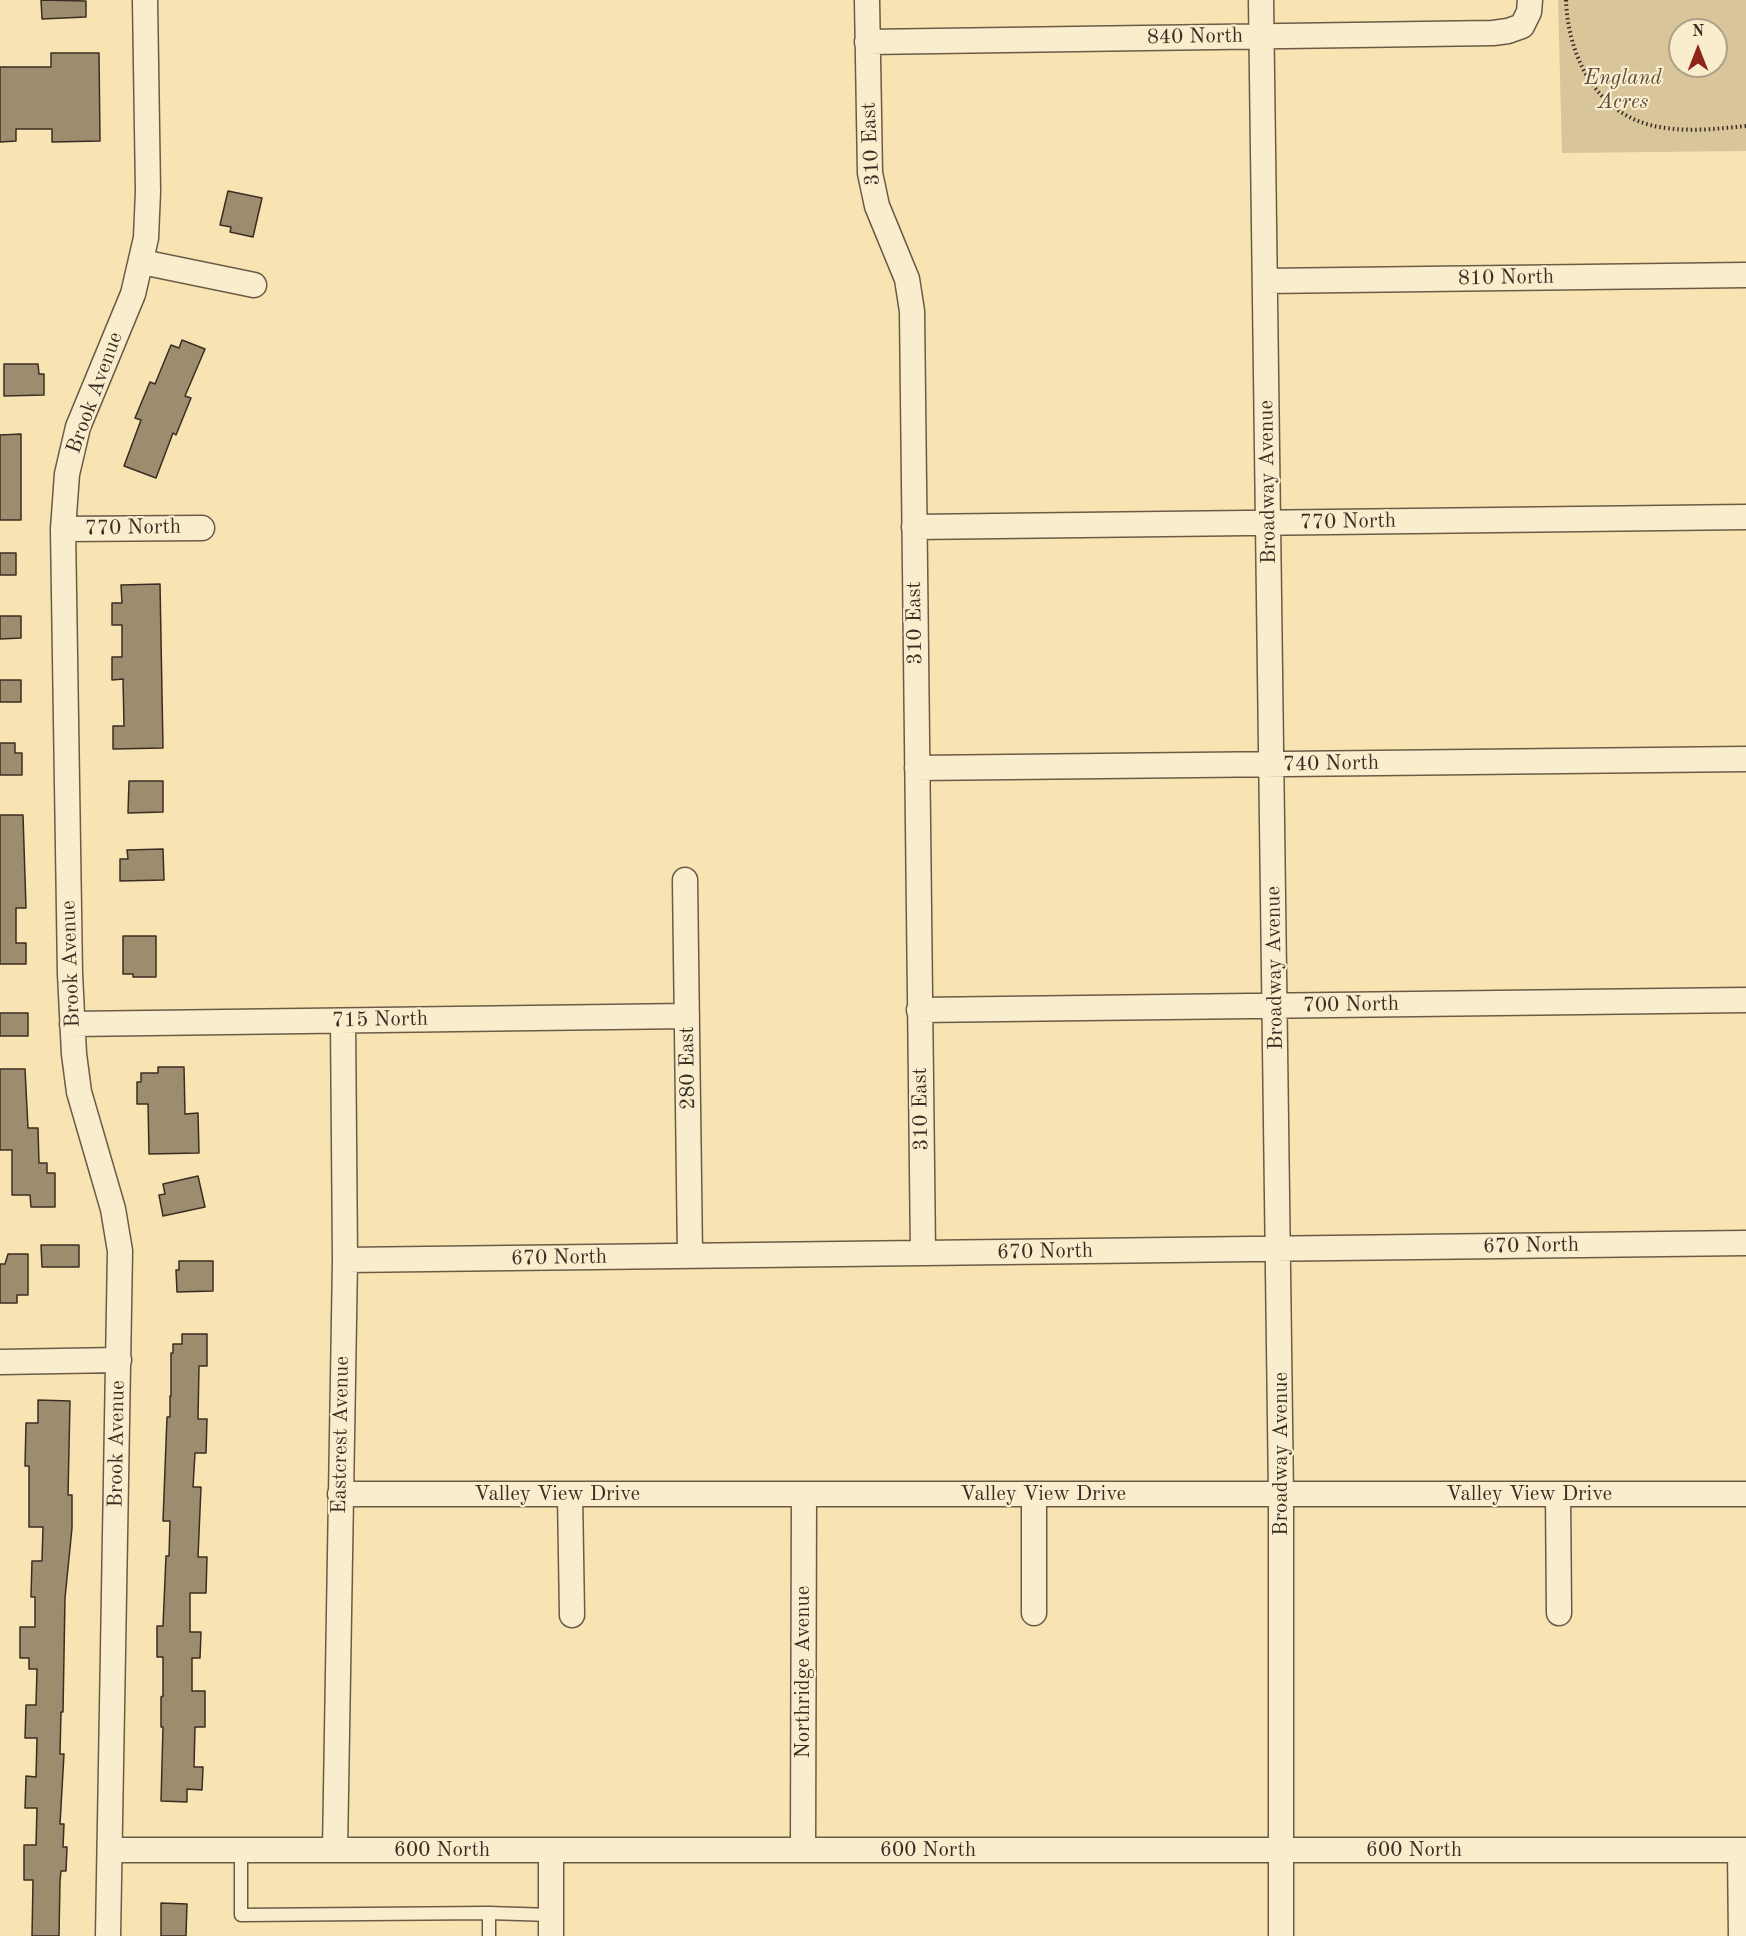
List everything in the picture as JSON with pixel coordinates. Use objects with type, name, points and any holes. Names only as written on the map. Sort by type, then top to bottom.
[{"type":"street","name":"Brook Avenue","points":[[108,1936],[120,1272],[117,1229],[79,1092],[72,1024],[63,529],[67,474],[78,427],[133,294],[142,262],[148,215],[145,0]]},
{"type":"street","name":"310 East","points":[[867,0],[869,156],[872,190],[903,269],[911,300],[923,1253]]},
{"type":"street","name":"Broadway Avenue","points":[[1261,0],[1279,1249],[1281,1936]]},
{"type":"street","name":"840 North","points":[[867,42],[1493,33],[1522,26],[1529,12],[1530,0]]},
{"type":"street","points":[[142,262],[254,285]]},
{"type":"street","name":"810 North","points":[[1265,281],[1746,275]]},
{"type":"street","name":"770 North","points":[[914,527],[1746,517]]},
{"type":"street","name":"770 North","points":[[63,529],[202,528]]},
{"type":"street","name":"740 North","points":[[917,768],[1746,759]]},
{"type":"street","name":"280 East","points":[[685,879],[690,1256]]},
{"type":"street","name":"700 North","points":[[920,1011],[1746,1000]]},
{"type":"street","name":"715 North","points":[[72,1024],[687,1016]]},
{"type":"street","name":"Eastcrest Avenue","points":[[335,1850],[345,1260],[343,1021]]},
{"type":"street","name":"670 North","points":[[345,1260],[1746,1243]]},
{"type":"street","points":[[0,1362],[118,1360]]},
{"type":"street","name":"Valley View Drive","points":[[340,1494],[1746,1494]]},
{"type":"street","points":[[570,1494],[572,1615]]},
{"type":"street","name":"Northridge Avenue","points":[[803,1850],[804,1494]]},
{"type":"street","points":[[1034,1494],[1034,1613]]},
{"type":"street","points":[[1558,1494],[1559,1613]]},
{"type":"street","name":"600 North","points":[[110,1850],[1743,1850]]},
{"type":"street","points":[[551,1850],[551,1925]]},
{"type":"street","points":[[1741,1936],[1743,1850]]},
{"type":"lane","points":[[241,1850],[241,1915],[489,1913],[551,1925]]},
{"type":"lane","points":[[489,1913],[489,1936]]},
{"type":"path","points":[[1566,0],[1569,30],[1581,66],[1604,100],[1620,112],[1657,127],[1673,129],[1706,131],[1746,126]]},
{"type":"green space","name":"England Acres","points":[[1558,0],[1746,0],[1746,151],[1562,153]]},
{"type":"building","points":[[41,0],[86,1],[86,17],[42,19]]},
{"type":"building","points":[[51,53],[99,53],[100,141],[52,142],[52,129],[16,129],[16,141],[0,142],[0,67],[51,67]]},
{"type":"building","points":[[228,191],[262,198],[253,237],[230,232],[231,227],[220,225]]},
{"type":"building","points":[[182,340],[205,349],[185,396],[191,398],[176,435],[173,433],[156,478],[124,466],[141,420],[135,418],[150,382],[155,384],[171,345],[179,348]]},
{"type":"building","points":[[4,364],[38,364],[39,374],[44,374],[44,395],[4,396]]},
{"type":"building","points":[[21,434],[21,520],[0,520],[0,435]]},
{"type":"building","points":[[0,553],[16,553],[16,575],[0,575]]},
{"type":"building","points":[[160,584],[163,748],[113,749],[113,726],[124,726],[123,679],[112,680],[112,657],[122,657],[122,625],[112,625],[112,603],[122,603],[121,585]]},
{"type":"building","points":[[0,616],[21,616],[21,638],[0,639]]},
{"type":"building","points":[[0,680],[21,680],[21,702],[0,702]]},
{"type":"building","points":[[0,743],[15,743],[15,753],[22,753],[22,775],[0,775]]},
{"type":"building","points":[[129,781],[163,781],[163,812],[128,813]]},
{"type":"building","points":[[0,815],[23,815],[26,908],[16,908],[16,943],[26,943],[26,964],[0,964]]},
{"type":"building","points":[[163,849],[164,880],[120,881],[120,859],[128,859],[127,850]]},
{"type":"building","points":[[123,936],[156,936],[156,977],[133,977],[133,974],[123,974]]},
{"type":"building","points":[[0,1013],[28,1013],[28,1036],[0,1036]]},
{"type":"building","points":[[158,1067],[184,1067],[185,1114],[198,1113],[199,1153],[149,1154],[148,1104],[137,1104],[137,1082],[141,1082],[141,1073],[158,1073]]},
{"type":"building","points":[[0,1069],[25,1069],[28,1128],[38,1128],[39,1163],[47,1163],[47,1173],[55,1173],[55,1207],[31,1207],[30,1195],[12,1195],[12,1150],[0,1150]]},
{"type":"building","points":[[198,1176],[205,1207],[163,1216],[159,1195],[165,1194],[163,1184]]},
{"type":"building","points":[[41,1245],[79,1245],[79,1267],[42,1267]]},
{"type":"building","points":[[8,1254],[28,1254],[28,1295],[17,1295],[17,1303],[0,1303],[0,1264],[5,1264]]},
{"type":"building","points":[[179,1261],[213,1261],[213,1291],[177,1292],[176,1270],[179,1270]]},
{"type":"building","points":[[182,1334],[207,1334],[207,1366],[199,1366],[198,1419],[207,1419],[206,1453],[195,1453],[193,1487],[201,1487],[198,1557],[207,1557],[206,1593],[190,1593],[190,1632],[201,1632],[200,1658],[192,1658],[192,1691],[205,1691],[205,1727],[195,1727],[194,1767],[203,1767],[202,1790],[187,1789],[187,1802],[161,1801],[163,1657],[157,1657],[157,1626],[163,1626],[166,1556],[169,1556],[170,1521],[163,1521],[167,1417],[170,1417],[171,1396],[171,1353],[173,1353],[173,1344],[182,1344]]},
{"type":"building","points":[[38,1400],[70,1401],[68,1495],[72,1495],[72,1528],[65,1598],[60,1754],[64,1754],[60,1824],[64,1824],[63,1847],[67,1847],[66,1871],[61,1871],[60,1881],[59,1936],[32,1936],[33,1880],[24,1880],[24,1845],[36,1845],[37,1808],[25,1808],[26,1776],[36,1777],[37,1738],[25,1738],[26,1705],[36,1705],[37,1669],[29,1669],[29,1658],[20,1658],[20,1627],[35,1627],[35,1597],[31,1597],[32,1561],[42,1561],[43,1527],[29,1527],[29,1466],[25,1466],[26,1423],[38,1423]]},
{"type":"building","points":[[161,1903],[187,1904],[186,1936],[161,1936]]}]
